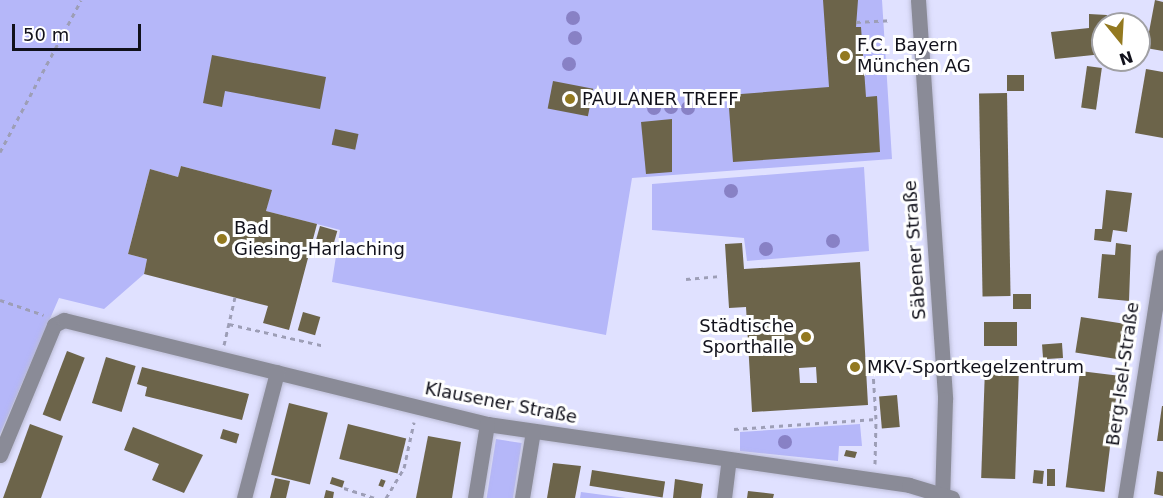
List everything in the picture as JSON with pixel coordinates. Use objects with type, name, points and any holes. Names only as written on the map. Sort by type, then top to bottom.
[{"type":"street","name":"Säbener Straße","points":[[918,0],[945,399],[945,497]]},
{"type":"street","name":"Berg-Isel-Straße","points":[[1125,498],[1163,257]]},
{"type":"street","name":"Klausener Straße","points":[[56,323],[220,358],[488,424],[875,481],[945,497]]},
{"type":"street","points":[[0,455],[56,323]]},
{"type":"street","points":[[244,498],[277,372]]},
{"type":"street","points":[[475,498],[488,424]]},
{"type":"street","points":[[522,498],[533,431]]},
{"type":"street","points":[[724,498],[729,460]]},
{"type":"path","points":[[0,152],[81,0]]},
{"type":"path","points":[[856,22],[890,20]]},
{"type":"path","points":[[686,279],[719,276]]},
{"type":"path","points":[[220,358],[235,297]]},
{"type":"path","points":[[0,300],[42,314],[56,323]]},
{"type":"path","points":[[229,324],[325,346]]},
{"type":"path","points":[[875,481],[876,419],[873,371],[912,368]]},
{"type":"path","points":[[386,498],[404,468],[417,408]]},
{"type":"path","points":[[734,429],[876,419]]},
{"type":"path","points":[[344,488],[375,498]]},
{"type":"shaded area","points":[[0,0],[882,0],[892,159],[632,178],[606,335],[332,282],[340,230],[266,211],[271,190],[181,166],[178,177],[150,169],[128,254],[147,259],[144,274],[104,309],[59,298],[0,434]]},
{"type":"shaded area","points":[[864,167],[869,251],[747,261],[744,238],[652,230],[652,184]]},
{"type":"shaded area","points":[[860,424],[862,446],[839,446],[838,461],[740,451],[740,432]]},
{"type":"shaded area","points":[[496,439],[522,443],[513,498],[487,498]]},
{"type":"shaded area","points":[[581,492],[626,498],[580,498]]},
{"type":"building","name":"F.C. Bayern München AG","points":[[823,0],[858,0],[856,27],[861,27],[866,97],[877,96],[880,152],[733,162],[728,95],[829,87]]},
{"type":"building","points":[[1155,0],[1163,2],[1163,51],[1151,49],[1151,21]]},
{"type":"building","points":[[1089,14],[1091,14],[1091,55],[1055,59],[1051,32],[1089,28]]},
{"type":"building","points":[[212,55],[326,77],[320,109],[225,91],[222,107],[203,103]]},
{"type":"building","points":[[1087,66],[1091,67],[1091,72],[1101,72],[1096,110],[1081,108]]},
{"type":"building","points":[[1151,70],[1163,72],[1163,138],[1135,133],[1145,72],[1151,72]]},
{"type":"building","points":[[1007,75],[1024,75],[1024,91],[1007,91]]},
{"type":"building","name":"PAULANER TREFF","points":[[553,81],[593,89],[588,116],[548,108]]},
{"type":"building","points":[[979,93],[1007,93],[1011,296],[983,296]]},
{"type":"building","points":[[672,119],[672,172],[646,174],[641,122]]},
{"type":"building","points":[[335,129],[358,134],[355,150],[332,145]]},
{"type":"building","name":"Bad Giesing-Harlaching","points":[[181,166],[272,190],[266,211],[317,224],[289,330],[263,323],[268,306],[144,274],[147,259],[128,254],[150,169],[178,177]]},
{"type":"building","points":[[1106,190],[1132,193],[1127,232],[1113,230],[1111,242],[1094,240],[1095,229],[1102,229]]},
{"type":"building","points":[[320,226],[337,231],[330,255],[313,250]]},
{"type":"building","name":"Städtische Sporthalle","points":[[742,243],[744,269],[860,262],[868,405],[752,412],[746,307],[729,308],[725,244]],"holes":[[[816,367],[817,383],[800,383],[799,368]]]},
{"type":"building","points":[[1116,243],[1131,245],[1129,301],[1098,298],[1102,254],[1115,255]]},
{"type":"building","points":[[1013,294],[1031,294],[1031,309],[1013,309]]},
{"type":"building","points":[[303,312],[320,317],[315,335],[298,330]]},
{"type":"building","points":[[1081,317],[1125,324],[1120,360],[1075,353]]},
{"type":"building","points":[[984,322],[1017,322],[1017,346],[984,346]]},
{"type":"building","points":[[1062,343],[1063,358],[1043,359],[1042,344]]},
{"type":"building","points":[[67,351],[85,358],[60,421],[43,414]]},
{"type":"building","points":[[106,357],[136,366],[122,412],[92,403]]},
{"type":"building","points":[[142,367],[249,394],[242,420],[145,396],[147,387],[137,384]]},
{"type":"building","points":[[985,368],[1019,369],[1015,479],[981,478]]},
{"type":"building","points":[[1080,371],[1119,376],[1104,492],[1066,487]]},
{"type":"building","points":[[897,395],[900,427],[882,428],[879,397]]},
{"type":"building","points":[[289,403],[328,413],[310,484],[271,475]]},
{"type":"building","points":[[1162,406],[1163,441],[1157,441]]},
{"type":"building","points":[[30,424],[63,436],[41,498],[3,498]]},
{"type":"building","points":[[348,424],[406,439],[398,473],[339,459]]},
{"type":"building","points":[[133,427],[203,455],[184,493],[152,480],[159,464],[124,450]]},
{"type":"building","points":[[223,429],[239,434],[236,444],[220,439]]},
{"type":"building","points":[[428,436],[461,442],[452,498],[416,498]]},
{"type":"building","points":[[846,450],[857,452],[855,458],[844,456]]},
{"type":"building","points":[[553,463],[581,466],[575,498],[547,498]]},
{"type":"building","points":[[1047,469],[1055,469],[1055,486],[1047,486]]},
{"type":"building","points":[[592,470],[665,482],[663,497],[589,486]]},
{"type":"building","points":[[1034,470],[1044,471],[1043,484],[1033,483]]},
{"type":"building","points":[[1157,471],[1163,472],[1163,496],[1154,494]]},
{"type":"building","points":[[332,477],[344,481],[342,488],[330,484]]},
{"type":"building","points":[[275,478],[290,481],[286,498],[270,498]]},
{"type":"building","points":[[381,479],[386,481],[383,487],[378,485]]},
{"type":"building","points":[[675,479],[703,484],[701,498],[673,498]]},
{"type":"building","points":[[326,490],[334,492],[333,498],[324,498]]},
{"type":"building","points":[[748,491],[774,494],[773,498],[747,498]]},
{"type":"place","name":"F.C. Bayern München AG","points":[[845,56]]},
{"type":"place","name":"PAULANER TREFF","points":[[570,99]]},
{"type":"place","name":"Bad Giesing-Harlaching","points":[[222,239]]},
{"type":"place","name":"Städtische Sporthalle","points":[[806,337]]},
{"type":"place","name":"MKV-Sportkegelzentrum","points":[[855,367]]}]
